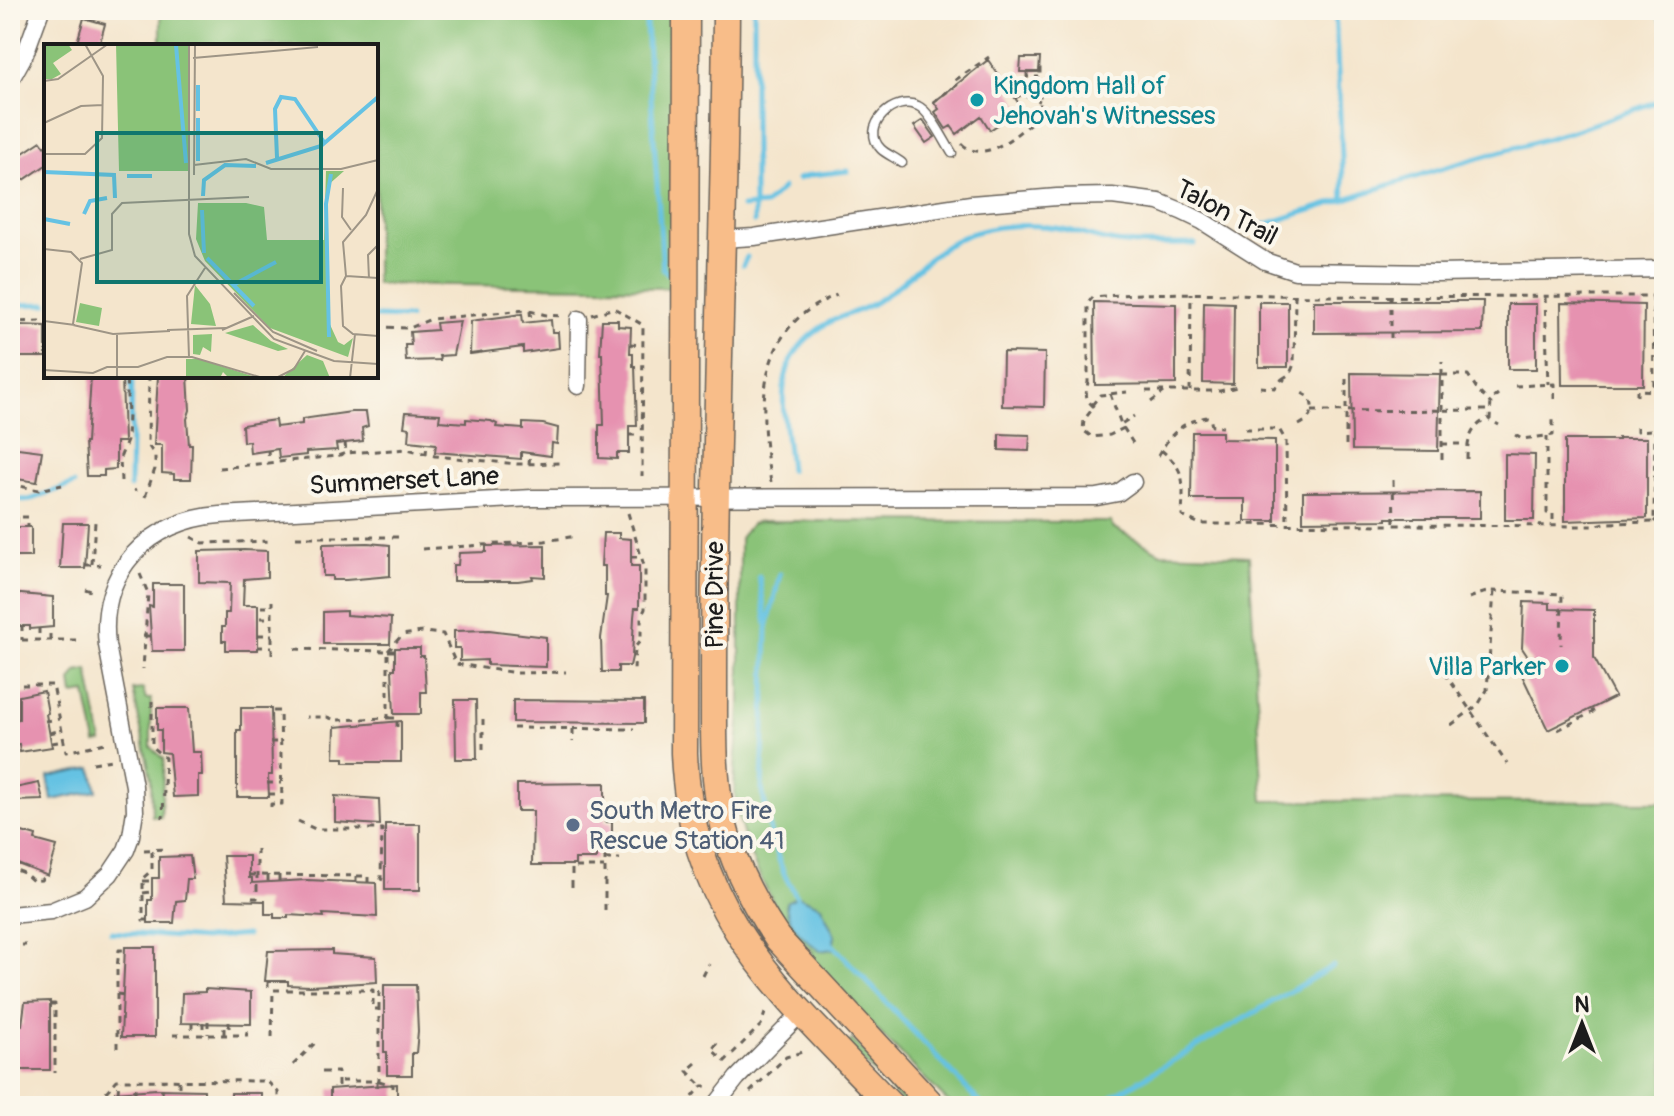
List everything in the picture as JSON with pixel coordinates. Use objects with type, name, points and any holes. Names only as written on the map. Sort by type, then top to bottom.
[{"type":"main road","name":"Pine Drive","points":[[686,10],[684,753],[686,788],[695,837],[707,874],[730,920],[762,968],[891,1106]]},
{"type":"main road","name":"Pine Drive","points":[[726,10],[715,497],[715,750],[721,816],[731,852],[756,906],[784,946],[933,1106]]},
{"type":"street","points":[[10,81],[25,54],[41,10]]},
{"type":"street","name":"Talon Trail","points":[[722,239],[754,237],[971,204],[1112,196],[1159,202],[1181,211],[1265,261],[1295,271],[1437,273],[1664,269]]},
{"type":"street","points":[[578,386],[579,317]]},
{"type":"street","name":"Summerset Lane","points":[[10,915],[51,911],[85,897],[110,874],[126,850],[134,821],[134,786],[107,645],[106,614],[123,568],[142,545],[164,529],[192,518],[485,499],[1097,497],[1118,493],[1133,482]]},
{"type":"street","points":[[715,1106],[737,1078],[802,1012]]},
{"type":"lane","points":[[902,163],[881,149],[875,135],[878,120],[900,104],[908,103],[924,109],[952,153]]},
{"type":"path","points":[[940,112],[933,101],[957,85],[954,81],[989,57]]},
{"type":"path","points":[[962,144],[974,152],[998,147],[1037,118],[1040,62]]},
{"type":"path","points":[[1029,73],[1027,77],[1040,75]]},
{"type":"path","points":[[1015,98],[1021,95],[1040,101]]},
{"type":"path","points":[[1134,416],[1106,436],[1087,436],[1082,427],[1094,407],[1086,399],[1085,393],[1088,382],[1090,299],[1142,293],[1545,295],[1662,296],[1664,303]]},
{"type":"path","points":[[1190,391],[1191,293]]},
{"type":"path","points":[[773,497],[764,409],[769,366],[789,328],[810,309],[837,295]]},
{"type":"path","points":[[1545,295],[1548,384]]},
{"type":"path","points":[[1260,387],[1275,388],[1290,374],[1294,364],[1295,296]]},
{"type":"path","points":[[1391,296],[1391,339]]},
{"type":"path","points":[[1653,296],[1654,389]]},
{"type":"path","points":[[378,327],[410,328],[427,320],[530,311],[579,317],[614,308],[643,325],[642,476]]},
{"type":"path","points":[[530,311],[531,322]]},
{"type":"path","points":[[474,315],[475,324]]},
{"type":"path","points":[[427,320],[427,331]]},
{"type":"path","points":[[10,322],[42,321],[42,325]]},
{"type":"path","points":[[630,344],[643,345]]},
{"type":"path","points":[[1442,361],[1442,459]]},
{"type":"path","points":[[635,373],[643,373]]},
{"type":"path","points":[[1346,374],[1346,445]]},
{"type":"path","points":[[1442,375],[1468,375],[1491,404]]},
{"type":"path","points":[[121,481],[118,462],[125,439],[123,394],[126,378]]},
{"type":"path","points":[[145,497],[153,478],[155,456],[151,440],[149,378]]},
{"type":"path","points":[[149,385],[155,384]]},
{"type":"path","points":[[1515,386],[1554,384],[1554,400]]},
{"type":"path","points":[[636,387],[643,386]]},
{"type":"path","points":[[1146,391],[1220,391],[1237,387]]},
{"type":"path","points":[[1637,396],[1637,390],[1664,391]]},
{"type":"path","points":[[1151,402],[1165,391]]},
{"type":"path","points":[[1092,405],[1100,395],[1127,392]]},
{"type":"path","points":[[1299,425],[1310,417],[1312,411],[1309,397],[1300,392]]},
{"type":"path","points":[[1110,394],[1122,426],[1133,443]]},
{"type":"path","points":[[1490,418],[1491,400],[1498,394]]},
{"type":"path","points":[[149,407],[156,407]]},
{"type":"path","points":[[1312,411],[1490,410]]},
{"type":"path","points":[[1158,456],[1172,433],[1191,421],[1210,418],[1212,426],[1223,427]]},
{"type":"path","points":[[1490,418],[1499,425]]},
{"type":"path","points":[[1467,459],[1467,444],[1474,428],[1490,418]]},
{"type":"path","points":[[1515,435],[1522,439],[1553,435],[1553,420]]},
{"type":"path","points":[[1637,427],[1637,431],[1664,429]]},
{"type":"path","points":[[1245,429],[1279,429],[1286,441],[1287,526]]},
{"type":"path","points":[[1654,522],[1655,431]]},
{"type":"path","points":[[629,435],[642,435]]},
{"type":"path","points":[[1547,436],[1547,513],[1553,513],[1553,526]]},
{"type":"path","points":[[345,443],[346,453]]},
{"type":"path","points":[[426,454],[427,443]]},
{"type":"path","points":[[1442,444],[1467,444]]},
{"type":"path","points":[[219,468],[408,449],[482,460],[564,463]]},
{"type":"path","points":[[268,450],[269,463]]},
{"type":"path","points":[[1161,450],[1177,463],[1183,474],[1182,516],[1209,525],[1553,526],[1654,522],[1664,512]]},
{"type":"path","points":[[326,451],[326,457]]},
{"type":"path","points":[[482,453],[482,460]]},
{"type":"path","points":[[529,464],[530,453]]},
{"type":"path","points":[[155,456],[162,455]]},
{"type":"path","points":[[1393,480],[1394,526]]},
{"type":"path","points":[[33,489],[34,482]]},
{"type":"path","points":[[10,484],[48,490],[62,485]]},
{"type":"path","points":[[628,513],[645,571],[642,582],[645,606],[641,640],[635,647],[634,671]]},
{"type":"path","points":[[10,517],[28,517],[28,526]]},
{"type":"path","points":[[17,517],[17,527]]},
{"type":"path","points":[[88,525],[95,524],[92,564]]},
{"type":"path","points":[[188,535],[203,543],[241,545],[272,541]]},
{"type":"path","points":[[422,549],[538,543],[576,536]]},
{"type":"path","points":[[296,537],[349,540],[400,537]]},
{"type":"path","points":[[326,537],[326,544]]},
{"type":"path","points":[[337,537],[337,544]]},
{"type":"path","points":[[376,537],[376,546]]},
{"type":"path","points":[[387,537],[387,545]]},
{"type":"path","points":[[263,541],[263,551]]},
{"type":"path","points":[[248,551],[249,542]]},
{"type":"path","points":[[88,543],[95,545]]},
{"type":"path","points":[[208,543],[208,551]]},
{"type":"path","points":[[219,543],[219,552]]},
{"type":"path","points":[[230,543],[230,549]]},
{"type":"path","points":[[85,548],[95,545]]},
{"type":"path","points":[[476,545],[476,552]]},
{"type":"path","points":[[631,557],[641,557]]},
{"type":"path","points":[[85,565],[101,565]]},
{"type":"path","points":[[139,570],[150,592],[151,604],[143,636],[143,669]]},
{"type":"path","points":[[639,571],[645,571]]},
{"type":"path","points":[[85,589],[91,591]]},
{"type":"path","points":[[1469,598],[1494,591],[1562,594],[1561,645]]},
{"type":"path","points":[[1451,725],[1471,711],[1483,698],[1489,684],[1494,591]]},
{"type":"path","points":[[272,601],[272,654]]},
{"type":"path","points":[[639,606],[645,606]]},
{"type":"path","points":[[261,607],[272,607]]},
{"type":"path","points":[[260,618],[272,618]]},
{"type":"path","points":[[634,620],[641,620]]},
{"type":"path","points":[[22,625],[22,640]]},
{"type":"path","points":[[11,626],[11,640],[78,640]]},
{"type":"path","points":[[39,628],[39,640]]},
{"type":"path","points":[[50,629],[50,640]]},
{"type":"path","points":[[388,651],[402,635],[422,632],[443,634],[456,664],[520,673],[566,672]]},
{"type":"path","points":[[258,635],[272,635]]},
{"type":"path","points":[[143,636],[154,636]]},
{"type":"path","points":[[337,651],[338,643]]},
{"type":"path","points":[[326,644],[326,651]]},
{"type":"path","points":[[370,644],[370,651]]},
{"type":"path","points":[[388,644],[390,727]]},
{"type":"path","points":[[359,645],[359,651]]},
{"type":"path","points":[[257,647],[272,647]]},
{"type":"path","points":[[143,648],[152,648]]},
{"type":"path","points":[[295,649],[396,651]]},
{"type":"path","points":[[479,661],[479,668]]},
{"type":"path","points":[[1438,663],[1507,764]]},
{"type":"path","points":[[520,666],[520,673]]},
{"type":"path","points":[[388,667],[395,667]]},
{"type":"path","points":[[543,667],[543,673]]},
{"type":"path","points":[[10,685],[53,685],[66,752],[105,743]]},
{"type":"path","points":[[45,694],[54,692]]},
{"type":"path","points":[[388,695],[394,695]]},
{"type":"path","points":[[152,701],[155,719],[152,747],[167,763],[163,818]]},
{"type":"path","points":[[48,710],[57,708]]},
{"type":"path","points":[[1558,730],[1593,712],[1591,708]]},
{"type":"path","points":[[388,710],[395,710]]},
{"type":"path","points":[[271,711],[280,711],[282,794],[282,804],[271,804],[271,807]]},
{"type":"path","points":[[483,713],[483,749]]},
{"type":"path","points":[[306,717],[363,722],[397,718],[397,727]]},
{"type":"path","points":[[45,721],[60,719]]},
{"type":"path","points":[[350,719],[351,728]]},
{"type":"path","points":[[340,720],[340,727]]},
{"type":"path","points":[[272,722],[280,722]]},
{"type":"path","points":[[513,728],[634,729]]},
{"type":"path","points":[[573,728],[573,742]]},
{"type":"path","points":[[50,733],[62,730]]},
{"type":"path","points":[[152,733],[161,733]]},
{"type":"path","points":[[52,743],[64,741]]},
{"type":"path","points":[[270,742],[281,742]]},
{"type":"path","points":[[152,744],[161,744]]},
{"type":"path","points":[[93,763],[116,759]]},
{"type":"path","points":[[272,764],[281,763]]},
{"type":"path","points":[[164,777],[172,777]]},
{"type":"path","points":[[267,783],[281,783]]},
{"type":"path","points":[[164,794],[173,794]]},
{"type":"path","points":[[269,794],[282,794]]},
{"type":"path","points":[[298,821],[315,829],[382,829],[381,879],[389,882]]},
{"type":"path","points":[[354,821],[358,828]]},
{"type":"path","points":[[338,822],[338,829]]},
{"type":"path","points":[[382,832],[389,832]]},
{"type":"path","points":[[605,910],[605,846],[619,846],[619,839],[613,839]]},
{"type":"path","points":[[252,898],[257,898],[254,881],[257,847]]},
{"type":"path","points":[[148,920],[143,920],[146,903],[143,881],[152,870],[152,849]]},
{"type":"path","points":[[140,850],[167,849]]},
{"type":"path","points":[[152,859],[159,859]]},
{"type":"path","points":[[249,859],[257,859]]},
{"type":"path","points":[[605,859],[620,859]]},
{"type":"path","points":[[25,864],[30,879],[38,881],[45,875]]},
{"type":"path","points":[[12,866],[26,872]]},
{"type":"path","points":[[572,887],[572,867],[605,867]]},
{"type":"path","points":[[152,870],[159,870]]},
{"type":"path","points":[[249,875],[291,878],[368,876],[368,883]]},
{"type":"path","points":[[268,875],[268,883]]},
{"type":"path","points":[[279,875],[279,885]]},
{"type":"path","points":[[313,876],[313,884]]},
{"type":"path","points":[[329,876],[329,885]]},
{"type":"path","points":[[356,876],[356,885]]},
{"type":"path","points":[[143,881],[152,881]]},
{"type":"path","points":[[143,893],[152,892]]},
{"type":"path","points":[[10,945],[26,945]]},
{"type":"path","points":[[117,1048],[120,1014],[117,970],[119,950],[125,950]]},
{"type":"path","points":[[703,976],[709,964]]},
{"type":"path","points":[[117,970],[124,970]]},
{"type":"path","points":[[268,981],[268,990],[310,987],[373,990]]},
{"type":"path","points":[[285,981],[288,988]]},
{"type":"path","points":[[353,988],[356,982]]},
{"type":"path","points":[[373,982],[373,1009],[381,1008]]},
{"type":"path","points":[[371,1087],[379,1072],[382,1052],[379,989],[384,989]]},
{"type":"path","points":[[272,1037],[273,990]]},
{"type":"path","points":[[118,991],[125,995]]},
{"type":"path","points":[[50,1004],[55,1004],[52,1066],[55,1073]]},
{"type":"path","points":[[717,1043],[712,1050],[724,1062],[761,1025],[765,1013]]},
{"type":"path","points":[[205,1022],[205,1035]]},
{"type":"path","points":[[224,1035],[227,1022],[229,1035]]},
{"type":"path","points":[[192,1023],[192,1035]]},
{"type":"path","points":[[173,1035],[247,1035],[247,1024]]},
{"type":"path","points":[[46,1032],[54,1032]]},
{"type":"path","points":[[46,1038],[54,1038]]},
{"type":"path","points":[[293,1065],[316,1042]]},
{"type":"path","points":[[750,1092],[786,1057],[802,1052]]},
{"type":"path","points":[[696,1063],[687,1071],[702,1086],[712,1086]]},
{"type":"path","points":[[322,1072],[338,1072],[338,1088]]},
{"type":"path","points":[[379,1072],[387,1072]]},
{"type":"path","points":[[118,1092],[119,1080]]},
{"type":"path","points":[[106,1092],[119,1080],[267,1081],[278,1092],[278,1104],[263,1101]]},
{"type":"path","points":[[135,1080],[135,1094]]},
{"type":"path","points":[[141,1080],[141,1090]]},
{"type":"path","points":[[157,1089],[160,1081]]},
{"type":"path","points":[[160,1081],[162,1094]]},
{"type":"path","points":[[179,1081],[179,1092]]},
{"type":"path","points":[[184,1081],[184,1089]]},
{"type":"path","points":[[195,1081],[195,1090]]},
{"type":"path","points":[[338,1081],[376,1081],[393,1085],[393,1088]]},
{"type":"path","points":[[376,1081],[377,1090]]},
{"type":"path","points":[[349,1090],[353,1083]]},
{"type":"path","points":[[685,1106],[702,1086]]},
{"type":"green space","points":[[161,10],[675,10],[674,288],[378,284],[378,44],[161,44]]},
{"type":"green space","points":[[760,521],[1111,522],[1112,527],[1161,553],[1249,556],[1263,801],[1664,802],[1664,1106],[952,1106],[808,960],[813,952],[785,921],[773,901],[744,836],[734,784],[740,704],[740,538],[751,524]]},
{"type":"green space","points":[[88,670],[102,742],[96,743],[86,693],[73,695],[71,681],[77,672]]},
{"type":"green space","points":[[143,689],[146,699],[151,699],[151,747],[164,759],[161,817],[152,816],[151,779],[133,690]]},
{"type":"green space","points":[[852,1040],[919,1106],[906,1106],[847,1045]]},
{"type":"water","points":[[92,768],[97,791],[52,800],[48,777]]},
{"type":"water","points":[[798,896],[821,906],[835,936],[833,949],[820,951],[802,936],[789,918],[786,902]]},
{"type":"building","points":[[84,18],[105,24],[100,44],[77,44]]},
{"type":"building","points":[[1021,58],[1040,58],[1039,72],[1020,72]]},
{"type":"building","name":"Kingdom Hall of Jehovah's Witnesses","points":[[988,60],[1022,108],[990,130],[981,116],[957,134],[951,126],[946,129],[935,112],[939,109],[934,102]]},
{"type":"building","points":[[923,120],[935,137],[926,143],[914,126]]},
{"type":"building","points":[[41,141],[44,145],[44,166],[24,180],[11,161]]},
{"type":"building","points":[[1314,301],[1483,301],[1482,332],[1314,333]]},
{"type":"building","points":[[1094,302],[1176,304],[1176,384],[1095,385]]},
{"type":"building","points":[[1204,302],[1234,303],[1233,384],[1203,383]]},
{"type":"building","points":[[1259,302],[1288,302],[1288,367],[1259,367]]},
{"type":"building","points":[[1561,303],[1644,305],[1643,385],[1562,385]]},
{"type":"building","points":[[1508,304],[1536,304],[1536,369],[1508,369]]},
{"type":"building","points":[[522,314],[523,323],[551,320],[552,332],[558,332],[559,348],[523,353],[523,347],[470,354],[471,321]]},
{"type":"building","points":[[602,320],[618,320],[618,326],[631,327],[630,353],[633,353],[635,366],[637,426],[629,426],[629,453],[617,453],[617,459],[599,458],[599,425],[604,425],[600,354]]},
{"type":"building","points":[[460,321],[453,355],[439,356],[440,360],[406,361],[405,345],[411,345],[410,332],[437,330],[436,323]]},
{"type":"building","points":[[19,325],[44,326],[44,357],[10,357],[10,330],[19,330]]},
{"type":"building","points":[[1003,352],[1045,353],[1044,407],[1002,406]]},
{"type":"building","points":[[1351,373],[1440,374],[1438,451],[1352,450]]},
{"type":"building","points":[[91,378],[122,378],[124,442],[116,442],[116,469],[104,470],[104,476],[87,476]]},
{"type":"building","points":[[158,378],[188,378],[191,479],[174,479],[174,474],[162,473],[162,445],[154,445]]},
{"type":"building","points":[[366,412],[368,426],[362,428],[363,441],[336,444],[337,450],[279,458],[278,449],[250,453],[249,441],[243,442],[242,425],[275,420],[276,427],[302,424],[302,419]]},
{"type":"building","points":[[406,412],[440,414],[439,421],[491,421],[497,424],[496,427],[523,429],[523,423],[543,424],[558,428],[557,444],[552,443],[551,456],[521,452],[521,459],[435,452],[436,444],[409,441],[410,428],[404,427]]},
{"type":"building","points":[[1192,432],[1222,432],[1222,439],[1275,440],[1275,521],[1245,521],[1245,499],[1191,499]]},
{"type":"building","points":[[999,434],[1030,435],[1029,451],[999,450]]},
{"type":"building","points":[[1647,438],[1647,518],[1565,521],[1565,440]]},
{"type":"building","points":[[10,447],[42,451],[37,482],[10,478]]},
{"type":"building","points":[[1505,454],[1535,455],[1534,520],[1505,520]]},
{"type":"building","points":[[1480,491],[1480,518],[1303,521],[1303,492]]},
{"type":"building","points":[[63,523],[88,523],[85,568],[60,568]]},
{"type":"building","points":[[10,527],[31,527],[31,557],[10,557]]},
{"type":"building","points":[[603,533],[619,533],[619,538],[631,539],[631,566],[639,566],[639,608],[635,608],[632,657],[630,666],[618,666],[618,672],[602,672],[601,638],[607,596],[605,566],[601,566]]},
{"type":"building","points":[[323,544],[390,545],[390,576],[332,580],[332,576],[323,576]]},
{"type":"building","points":[[545,545],[545,577],[532,576],[533,579],[518,581],[453,581],[453,565],[458,565],[459,553],[486,552],[486,546]]},
{"type":"building","points":[[199,551],[267,551],[267,577],[244,579],[243,605],[258,605],[258,650],[226,650],[222,627],[225,627],[225,613],[229,613],[230,583],[199,582]]},
{"type":"building","points":[[153,584],[184,584],[184,651],[152,651],[149,606],[153,607]]},
{"type":"building","points":[[10,593],[53,597],[53,627],[30,629],[30,626],[10,626]]},
{"type":"building","name":"Villa Parker","points":[[1524,602],[1550,603],[1550,609],[1594,610],[1594,658],[1615,697],[1548,730],[1519,669],[1532,663],[1522,648]]},
{"type":"building","points":[[346,611],[346,615],[391,618],[390,644],[323,644],[323,612]]},
{"type":"building","points":[[489,630],[546,637],[546,667],[487,665],[487,660],[460,661],[460,648],[454,648],[454,631]]},
{"type":"building","points":[[395,648],[420,648],[420,656],[424,656],[426,692],[421,692],[421,714],[394,714],[392,669],[395,669]]},
{"type":"building","points":[[44,691],[52,747],[20,752],[19,744],[14,745],[11,720],[19,719],[19,696]]},
{"type":"building","points":[[455,700],[476,700],[477,759],[456,759]]},
{"type":"building","points":[[513,700],[644,701],[644,723],[513,722]]},
{"type":"building","points":[[157,708],[189,708],[192,752],[201,752],[202,775],[198,775],[198,796],[173,797],[169,753],[161,752],[161,730],[157,730]]},
{"type":"building","points":[[241,708],[271,708],[272,775],[268,775],[269,797],[237,797],[237,730],[241,730]]},
{"type":"building","points":[[401,721],[401,762],[344,762],[344,758],[334,758],[335,727]]},
{"type":"building","points":[[39,783],[43,800],[13,801],[10,789]]},
{"type":"building","name":"South Metro Fire Rescue Station 41","points":[[605,783],[605,822],[612,822],[612,843],[596,843],[596,859],[575,859],[575,865],[532,865],[533,811],[517,811],[517,784]]},
{"type":"building","points":[[335,796],[379,799],[380,825],[335,822]]},
{"type":"building","points":[[385,824],[420,824],[420,890],[385,890]]},
{"type":"building","points":[[15,830],[57,846],[48,876],[10,861],[10,845]]},
{"type":"building","points":[[190,856],[193,879],[187,879],[185,900],[176,901],[174,923],[148,923],[148,900],[152,900],[152,878],[159,878],[159,857]]},
{"type":"building","points":[[223,856],[249,856],[249,878],[252,878],[252,883],[307,880],[376,883],[377,917],[323,914],[324,917],[288,915],[288,918],[274,918],[274,914],[265,914],[265,901],[226,900]]},
{"type":"building","points":[[125,947],[155,947],[155,1037],[121,1037]]},
{"type":"building","points":[[332,950],[332,954],[376,957],[377,982],[310,986],[288,985],[288,981],[265,981],[268,951]]},
{"type":"building","points":[[384,985],[416,985],[418,1031],[416,1053],[412,1053],[412,1075],[387,1075]]},
{"type":"building","points":[[205,989],[251,992],[251,1024],[181,1023],[182,993],[205,992]]},
{"type":"building","points":[[50,1001],[50,1070],[19,1070],[13,1047],[13,1024],[22,1025],[25,1002]]},
{"type":"building","points":[[397,1084],[397,1106],[330,1106],[330,1089]]},
{"type":"building","points":[[204,1090],[204,1106],[115,1106],[115,1092]]},
{"type":"building","points":[[231,1093],[261,1093],[261,1106],[231,1106]]},
{"type":"waterway","points":[[645,10],[663,269],[667,273]]},
{"type":"waterway","points":[[754,10],[754,222]]},
{"type":"waterway","points":[[1335,10],[1344,200]]},
{"type":"waterway","points":[[1655,10],[1664,24]]},
{"type":"waterway","points":[[1257,227],[1573,131],[1664,99]]},
{"type":"waterway","points":[[798,179],[848,171]]},
{"type":"waterway","points":[[742,207],[765,205],[783,188]]},
{"type":"waterway","points":[[790,470],[783,407],[787,370],[795,353],[808,337],[828,323],[884,297],[960,238],[986,229],[1042,226],[1121,243],[1195,244]]},
{"type":"waterway","points":[[743,265],[747,257]]},
{"type":"waterway","points":[[707,301],[707,319]]},
{"type":"waterway","points":[[10,305],[44,304]]},
{"type":"waterway","points":[[378,317],[409,318]]},
{"type":"waterway","points":[[130,487],[132,378]]},
{"type":"waterway","points":[[10,499],[29,500],[74,484]]},
{"type":"waterway","points":[[780,574],[767,628],[762,789],[771,837],[784,874],[798,899]]},
{"type":"waterway","points":[[759,577],[767,624]]},
{"type":"waterway","points":[[111,932],[204,939],[247,935]]},
{"type":"waterway","points":[[831,943],[983,1106]]},
{"type":"waterway","points":[[1096,1106],[1333,966]]},
{"type":"place","name":"Kingdom Hall of Jehovah's Witnesses","points":[[977,100]]},
{"type":"place","name":"Villa Parker","points":[[1562,666]]},
{"type":"place","name":"South Metro Fire Rescue Station 41","points":[[573,825]]}]
